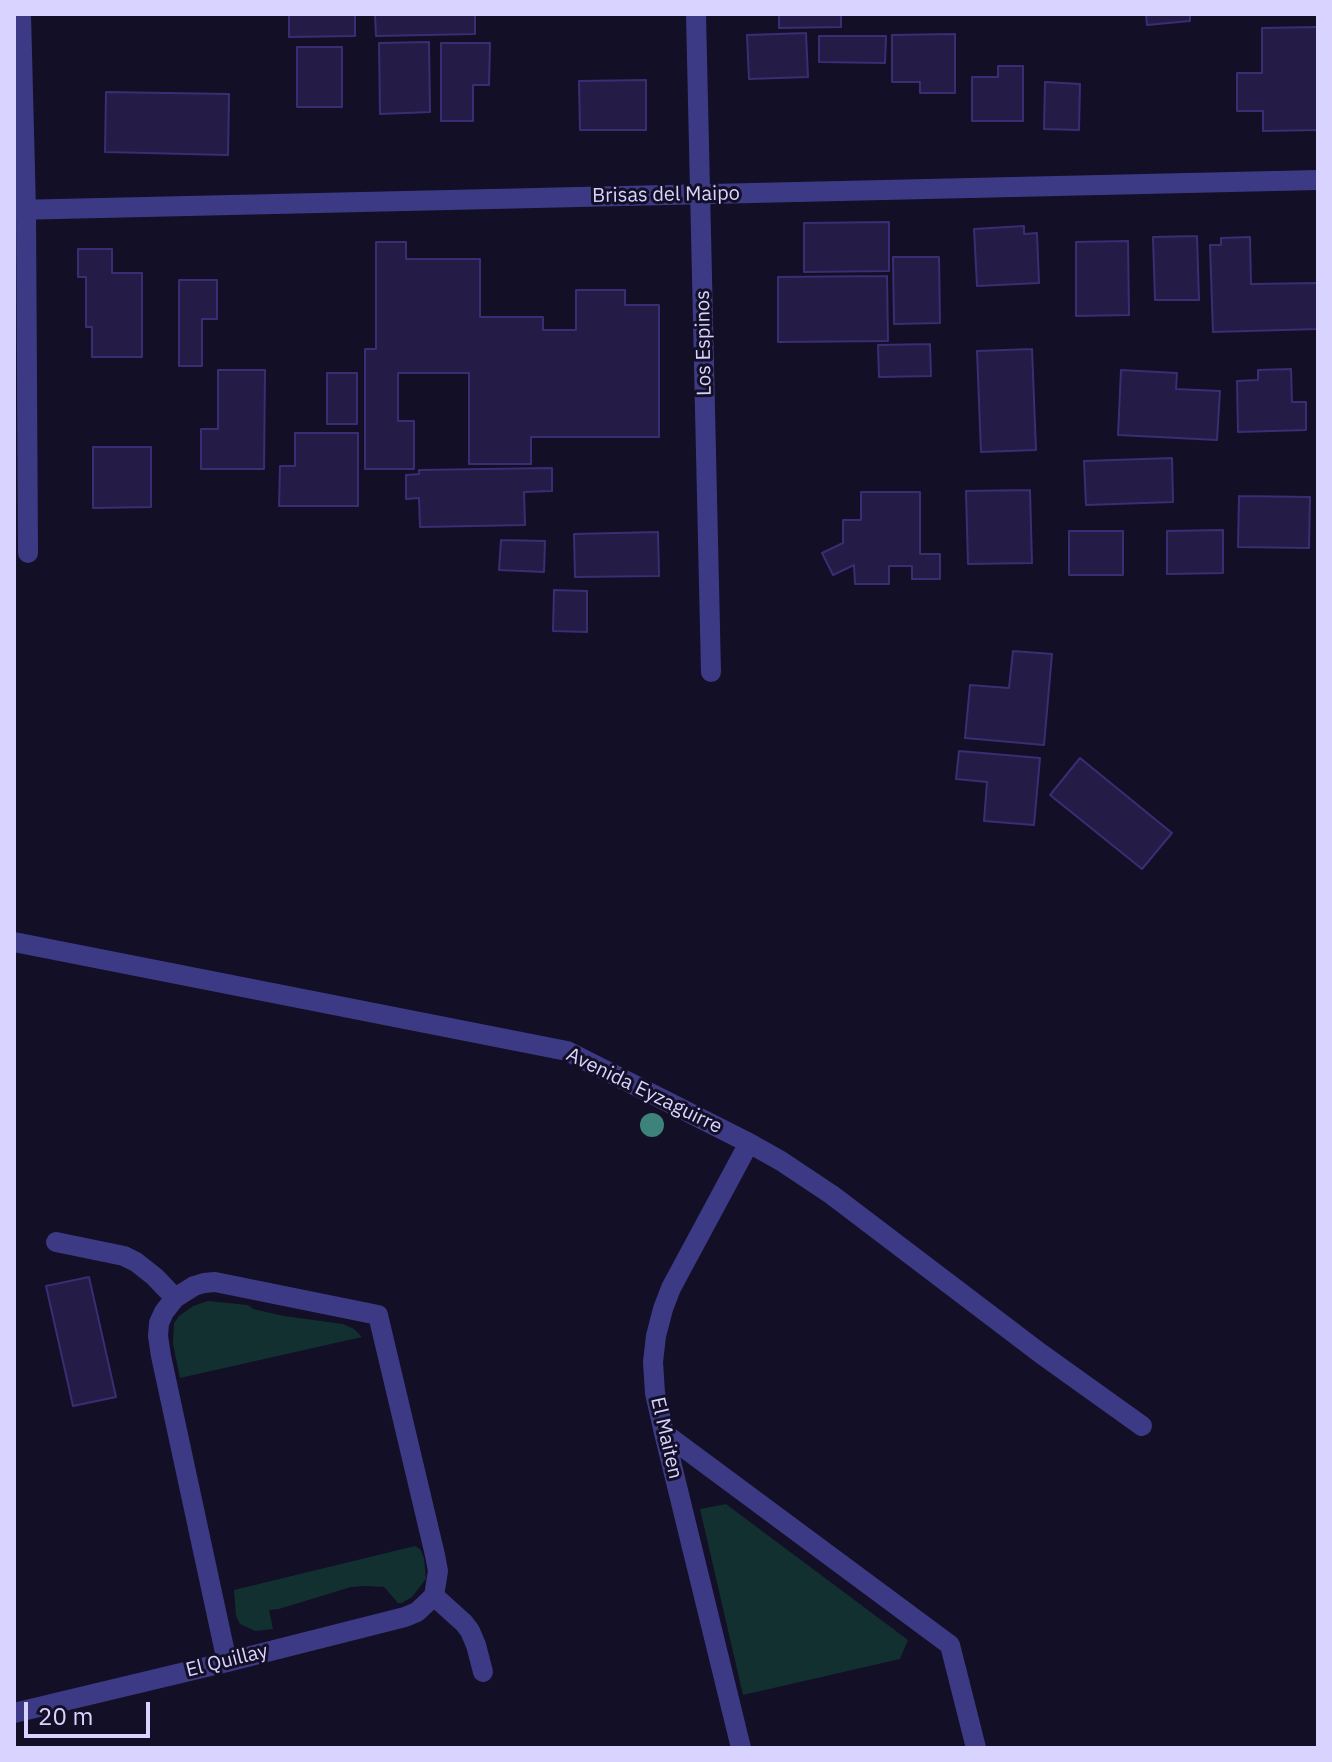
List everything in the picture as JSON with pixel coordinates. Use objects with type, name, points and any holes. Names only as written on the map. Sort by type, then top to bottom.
[{"type":"street","points":[[21,14],[20,210],[28,553]]},
{"type":"street","name":"Los Espinos","points":[[696,14],[711,672]]},
{"type":"street","name":"Brisas del Maipo","points":[[20,210],[1318,180]]},
{"type":"street","name":"Avenida Eyzaguirre","points":[[14,942],[567,1051],[781,1161],[832,1195],[1040,1353],[1142,1426]]},
{"type":"street","name":"El Maiten","points":[[741,1748],[664,1433],[655,1393],[653,1362],[656,1336],[671,1288],[749,1143]]},
{"type":"street","points":[[56,1242],[124,1256],[155,1277],[175,1298]]},
{"type":"street","points":[[227,1662],[159,1346],[159,1323],[175,1298],[194,1286],[215,1282],[378,1315],[435,1555],[438,1571],[434,1596],[470,1631],[483,1672]]},
{"type":"street","points":[[664,1433],[950,1645],[976,1748]]},
{"type":"street","name":"El Quillay","points":[[14,1713],[405,1617],[417,1612],[434,1596]]},
{"type":"green space","points":[[208,1301],[248,1305],[284,1316],[343,1324],[362,1337],[180,1378],[173,1344],[174,1323],[193,1306]]},
{"type":"green space","points":[[726,1504],[908,1640],[900,1659],[743,1695],[700,1509]]},
{"type":"green space","points":[[415,1546],[424,1558],[426,1579],[412,1597],[402,1603],[398,1603],[384,1587],[351,1587],[269,1610],[273,1629],[255,1631],[240,1624],[236,1616],[234,1590]]},
{"type":"building","points":[[289,14],[355,14],[355,36],[289,37]]},
{"type":"building","points":[[375,14],[475,14],[475,34],[376,36]]},
{"type":"building","points":[[779,14],[841,14],[841,27],[779,28]]},
{"type":"building","points":[[1146,14],[1190,14],[1190,21],[1147,25]]},
{"type":"building","points":[[1317,27],[1318,130],[1263,131],[1263,111],[1237,111],[1237,73],[1262,73],[1262,28]]},
{"type":"building","points":[[806,33],[808,77],[749,79],[747,35]]},
{"type":"building","points":[[955,34],[955,93],[920,93],[920,82],[892,82],[892,35]]},
{"type":"building","points":[[819,36],[886,36],[885,63],[819,62]]},
{"type":"building","points":[[429,42],[430,112],[380,114],[379,43]]},
{"type":"building","points":[[441,43],[490,43],[489,85],[473,85],[473,121],[441,121]]},
{"type":"building","points":[[297,47],[342,47],[342,107],[297,107]]},
{"type":"building","points":[[998,66],[1023,66],[1023,121],[972,121],[972,77],[998,77]]},
{"type":"building","points":[[646,80],[646,130],[580,130],[579,81]]},
{"type":"building","points":[[1045,82],[1080,84],[1079,130],[1044,129]]},
{"type":"building","points":[[106,92],[229,94],[228,155],[105,152]]},
{"type":"building","points":[[889,222],[889,271],[804,272],[804,223]]},
{"type":"building","points":[[1024,226],[1024,234],[1037,233],[1039,283],[977,286],[974,229]]},
{"type":"building","points":[[1197,236],[1199,300],[1155,300],[1153,237]]},
{"type":"building","points":[[1250,237],[1251,284],[1318,283],[1318,329],[1213,332],[1210,245],[1221,245],[1221,238]]},
{"type":"building","points":[[1128,241],[1129,315],[1076,316],[1076,242]]},
{"type":"building","points":[[376,242],[406,242],[406,259],[480,259],[480,317],[543,317],[543,330],[576,330],[576,290],[625,290],[625,305],[659,305],[659,437],[531,437],[531,464],[469,464],[469,373],[398,373],[398,421],[414,421],[414,469],[365,469],[365,349],[376,349]]},
{"type":"building","points":[[78,249],[112,249],[112,273],[142,273],[142,357],[92,357],[92,327],[86,327],[86,277],[78,277]]},
{"type":"building","points":[[893,257],[939,257],[940,323],[894,324]]},
{"type":"building","points":[[887,276],[888,341],[778,342],[778,277]]},
{"type":"building","points":[[179,280],[217,280],[217,319],[202,319],[202,366],[179,366]]},
{"type":"building","points":[[930,344],[931,376],[879,377],[878,345]]},
{"type":"building","points":[[1032,349],[1036,450],[981,452],[977,351]]},
{"type":"building","points":[[1291,369],[1292,402],[1306,402],[1306,430],[1238,432],[1237,381],[1258,380],[1258,370]]},
{"type":"building","points":[[218,370],[265,370],[264,469],[201,469],[201,429],[218,429]]},
{"type":"building","points":[[1121,370],[1177,373],[1176,389],[1220,391],[1217,440],[1118,435]]},
{"type":"building","points":[[327,373],[357,373],[357,424],[327,424]]},
{"type":"building","points":[[295,433],[358,433],[358,506],[279,506],[280,466],[295,466]]},
{"type":"building","points":[[93,447],[151,447],[151,507],[93,508]]},
{"type":"building","points":[[1172,458],[1173,502],[1086,505],[1084,461]]},
{"type":"building","points":[[552,468],[552,491],[524,492],[525,525],[420,527],[419,498],[406,499],[406,475],[419,474],[419,470]]},
{"type":"building","points":[[1030,490],[1032,563],[968,564],[966,491]]},
{"type":"building","points":[[861,492],[920,492],[920,554],[940,554],[940,579],[912,579],[912,566],[889,566],[889,584],[855,584],[854,565],[833,575],[822,553],[843,543],[843,520],[861,520]]},
{"type":"building","points":[[1239,496],[1310,497],[1309,548],[1238,547]]},
{"type":"building","points":[[1223,530],[1223,573],[1167,574],[1167,531]]},
{"type":"building","points":[[1069,531],[1123,531],[1123,575],[1069,575]]},
{"type":"building","points":[[658,532],[659,576],[575,577],[574,534]]},
{"type":"building","points":[[501,540],[545,541],[544,572],[499,570]]},
{"type":"building","points":[[554,590],[587,591],[587,632],[553,631]]},
{"type":"building","points":[[1013,651],[1052,654],[1044,745],[965,738],[970,685],[1009,688]]},
{"type":"building","points":[[959,751],[1040,758],[1034,825],[984,821],[987,782],[956,779]]},
{"type":"building","points":[[1080,758],[1172,833],[1142,869],[1050,795]]},
{"type":"building","points":[[89,1277],[116,1397],[73,1406],[46,1286]]}]
